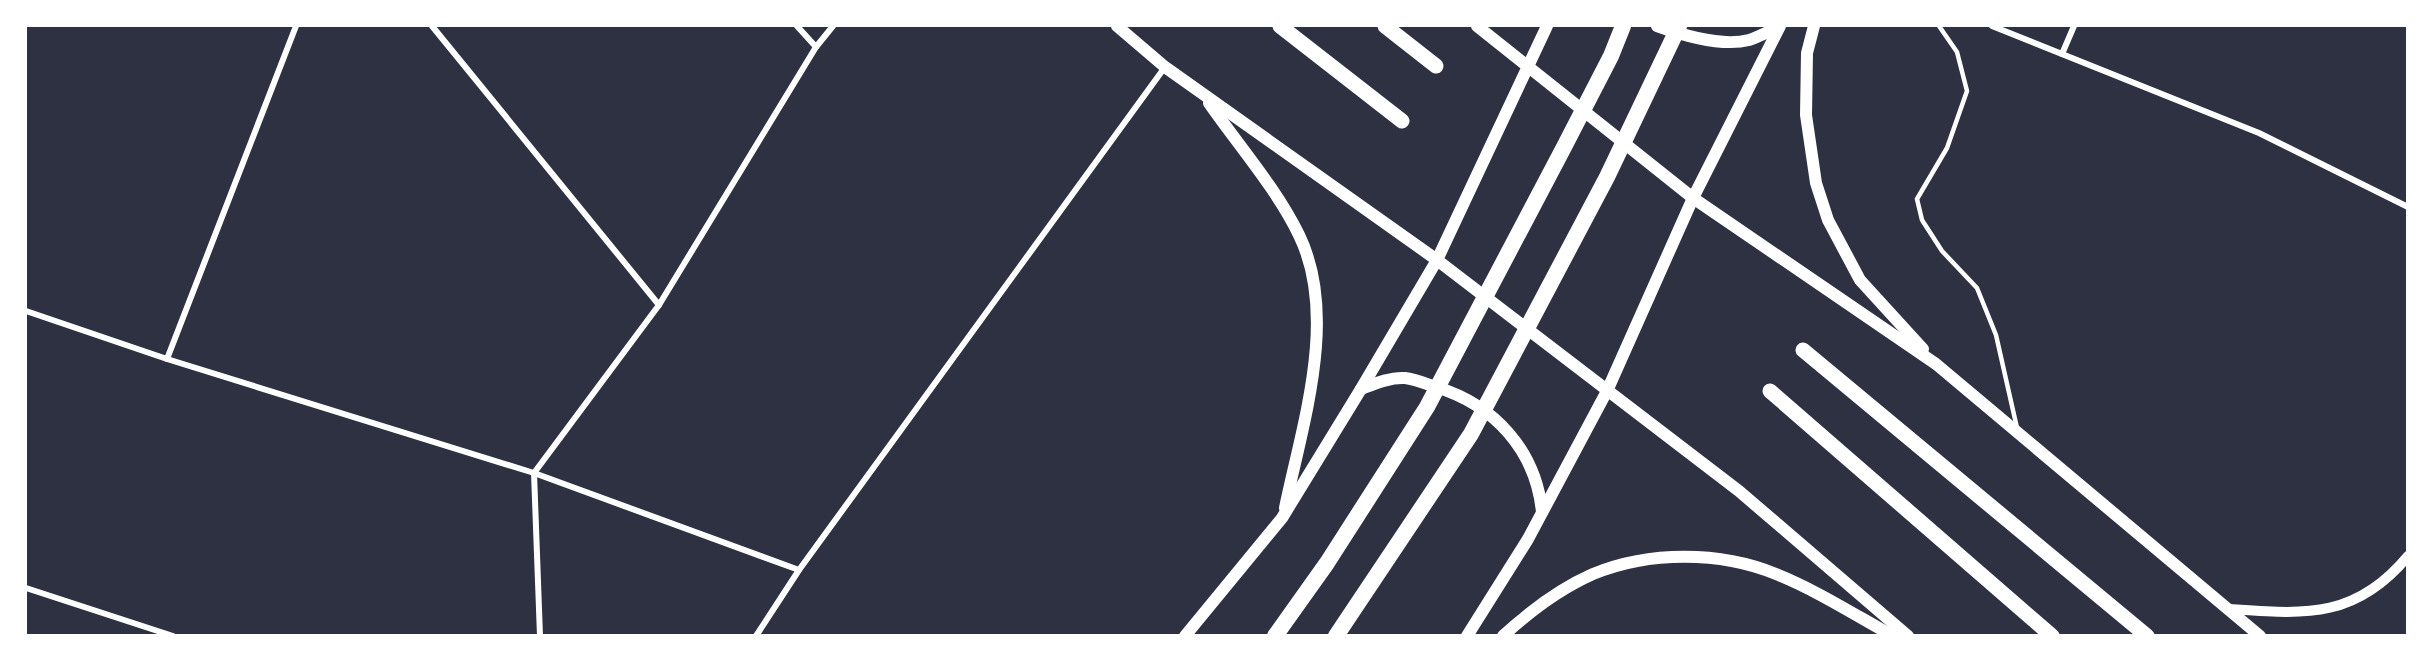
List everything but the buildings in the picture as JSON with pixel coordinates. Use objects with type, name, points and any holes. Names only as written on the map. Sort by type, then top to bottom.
[{"type":"highway","points":[[1275,636],[1327,563],[1427,407],[1569,139],[1611,56],[1623,26]]},
{"type":"highway","points":[[1336,636],[1471,434],[1607,177],[1679,26]]},
{"type":"main road","points":[[1117,26],[1165,67],[1203,95],[1437,260],[1739,491],[1908,636]]},
{"type":"main road","points":[[1280,26],[1402,121]]},
{"type":"main road","points":[[1385,26],[1436,66]]},
{"type":"main road","points":[[1477,26],[1693,198],[1936,363],[2260,636]]},
{"type":"main road","points":[[1185,636],[1282,518],[1437,260],[1526,66],[1547,26]]},
{"type":"main road","points":[[1656,26],[1713,41],[1748,41],[1780,26]]},
{"type":"main road","points":[[1467,636],[1542,514],[1607,391],[1693,198],[1780,26]]},
{"type":"main road","points":[[1814,26],[1807,53],[1806,115],[1816,183],[1828,220],[1860,280],[1936,363]]},
{"type":"main road","points":[[1203,95],[1281,204],[1300,236],[1311,269],[1316,300],[1316,343],[1312,379],[1282,518]]},
{"type":"main road","points":[[1803,350],[2146,636]]},
{"type":"main road","points":[[1360,389],[1382,381],[1405,378],[1453,392],[1475,403],[1507,430],[1523,452],[1534,472],[1542,514]]},
{"type":"main road","points":[[1770,391],[2052,636]]},
{"type":"main road","points":[[1503,636],[1544,601],[1593,574],[1646,560],[1698,557],[1722,559],[1776,574],[1893,636]]},
{"type":"street","points":[[167,359],[296,26]]},
{"type":"street","points":[[432,26],[658,305]]},
{"type":"street","points":[[797,26],[816,47]]},
{"type":"street","points":[[540,636],[534,473],[658,305],[816,47],[833,26]]},
{"type":"street","points":[[1992,26],[2259,133],[2408,207]]},
{"type":"street","points":[[2062,54],[2074,26]]},
{"type":"street","points":[[756,636],[799,570],[1165,67]]},
{"type":"street","points":[[26,311],[167,359],[534,473],[799,570]]},
{"type":"street","points":[[2229,609],[2280,612],[2320,611],[2358,599],[2391,576],[2408,556]]},
{"type":"street","points":[[26,588],[173,636]]},
{"type":"lane","points":[[1939,26],[1957,52],[1967,91],[1947,148],[1917,198],[1922,220],[1942,251],[1977,288],[1996,335],[2019,433]]}]
